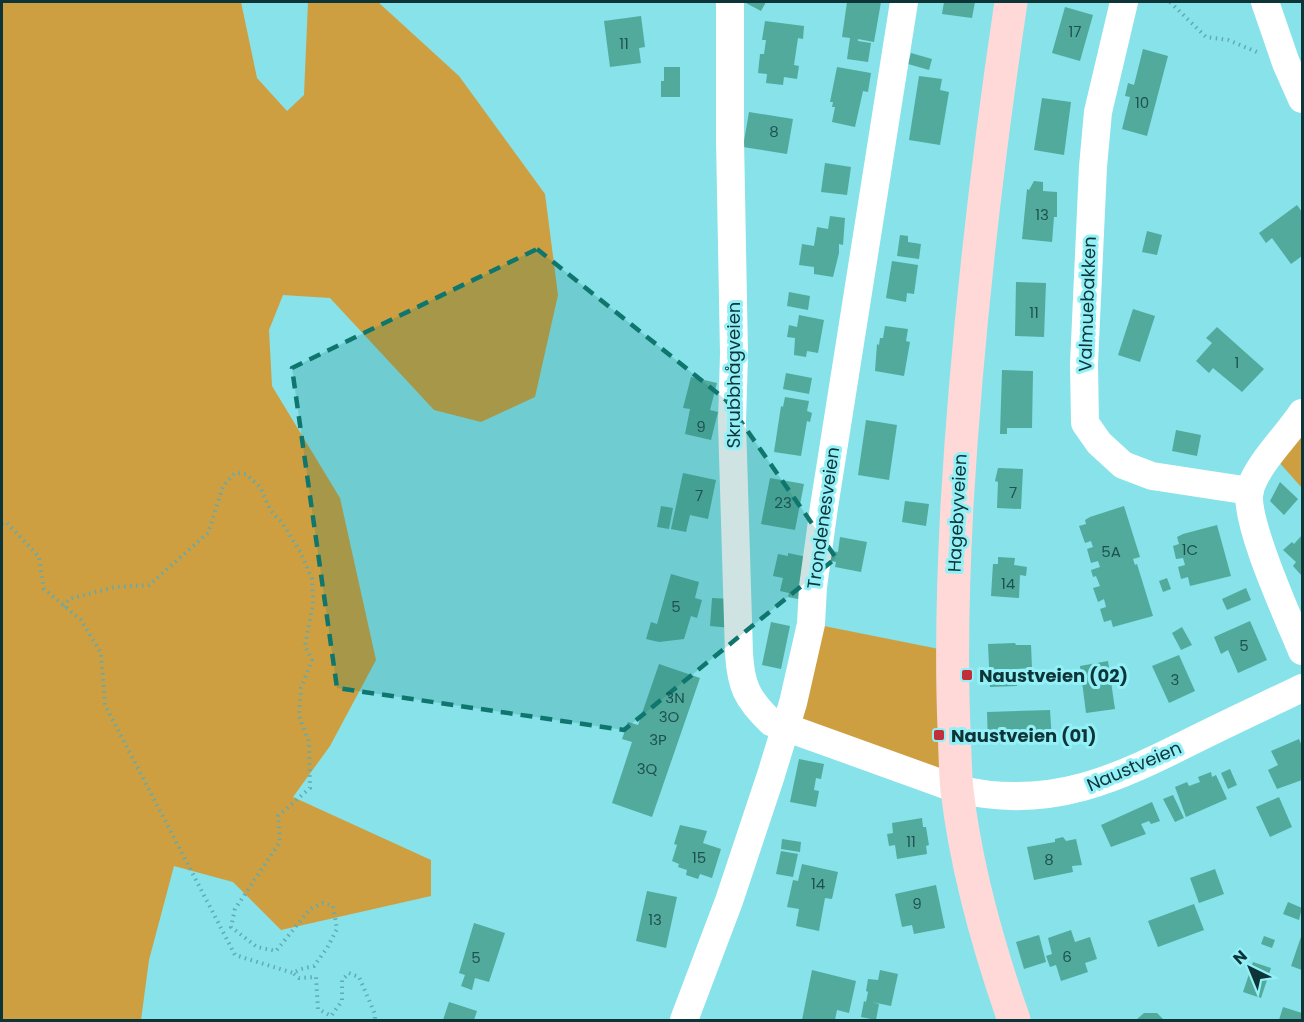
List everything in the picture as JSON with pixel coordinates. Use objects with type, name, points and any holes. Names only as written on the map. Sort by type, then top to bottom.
[{"type":"main road","name":"Hagebyveien","points":[[1011,2],[979,230],[961,435],[952,669],[957,789],[976,896],[995,968],[1014,1020]]},
{"type":"street","name":"Skrubbhågveien","points":[[730,2],[734,354],[732,422],[740,676],[747,695],[758,710],[771,722],[786,728]]},
{"type":"street","name":"Trondenesveien","points":[[684,1020],[729,901],[786,728],[810,624],[824,507],[904,2]]},
{"type":"street","name":"Valmuebakken","points":[[1124,2],[1098,112],[1093,167],[1084,364],[1085,423],[1099,443],[1123,465],[1136,471],[1152,476],[1250,491]]},
{"type":"street","points":[[1264,2],[1302,99]]},
{"type":"street","points":[[1302,413],[1257,474],[1250,491],[1250,513],[1273,582],[1302,651]]},
{"type":"street","name":"Naustveien","points":[[786,728],[957,789],[984,796],[1017,798],[1048,796],[1074,791],[1122,775],[1302,688]]},
{"type":"path","points":[[1170,2],[1206,37],[1228,40],[1262,54],[1282,49]]},
{"type":"path","points":[[64,607],[69,599],[115,587],[149,585],[208,533],[223,486],[235,473],[246,474],[260,487],[271,511],[283,524],[301,553],[312,579],[312,603],[305,646],[312,660],[301,688],[299,716],[309,742],[310,788],[278,816],[280,842],[235,909],[231,927],[257,947],[276,951],[310,909],[322,903],[333,906],[337,929],[327,948],[314,966],[293,973]]},
{"type":"path","points":[[2,524],[6,522],[39,557],[44,589],[81,620],[101,653],[105,705],[235,955],[293,973],[299,978],[316,977],[318,1009],[331,1016],[342,1001],[342,980],[349,973],[358,977],[375,1014],[375,1020]]},
{"type":"highlighted area","points":[[537,249],[726,400],[836,558],[624,730],[337,688],[292,368]]},
{"type":"shaded area","points":[[2,2],[241,2],[257,78],[287,111],[304,95],[308,2],[378,2],[459,76],[545,194],[558,295],[535,397],[481,422],[434,410],[330,298],[283,295],[269,330],[272,386],[340,498],[376,660],[330,746],[293,797],[431,860],[431,896],[281,930],[233,882],[174,866],[149,960],[141,1020],[2,1020]]},
{"type":"shaded area","points":[[1302,428],[1302,488],[1278,461]]},
{"type":"shaded area","points":[[819,625],[939,649],[941,766],[934,772],[803,721],[802,708]]},
{"type":"building","points":[[744,2],[766,2],[761,11]]},
{"type":"building","points":[[847,2],[881,2],[874,42],[858,39],[858,41],[871,43],[868,62],[847,59],[850,38],[842,37]]},
{"type":"building","points":[[944,2],[975,2],[972,18],[942,14]]},
{"type":"building","points":[[1065,7],[1093,15],[1080,61],[1052,53]]},
{"type":"building","points":[[641,16],[645,47],[639,48],[641,63],[610,67],[604,21]]},
{"type":"building","points":[[765,21],[804,26],[803,39],[798,38],[794,65],[799,66],[797,79],[784,77],[783,85],[766,83],[767,74],[758,73],[760,54],[764,54],[766,40],[762,40]]},
{"type":"building","points":[[1143,49],[1168,56],[1147,136],[1122,129],[1130,97],[1125,96],[1128,83],[1134,85]]},
{"type":"building","points":[[911,53],[932,59],[929,70],[908,64]]},
{"type":"building","points":[[664,67],[680,67],[680,97],[661,97]]},
{"type":"building","points":[[837,67],[871,73],[868,92],[863,91],[855,127],[832,122],[835,107],[832,107],[833,102],[830,102]]},
{"type":"building","points":[[919,76],[942,79],[940,90],[949,92],[940,145],[909,140]]},
{"type":"building","points":[[1042,98],[1071,102],[1064,155],[1034,150]]},
{"type":"building","points":[[749,112],[793,119],[787,154],[743,147]]},
{"type":"building","points":[[825,163],[851,167],[847,195],[821,192]]},
{"type":"building","points":[[1034,181],[1043,182],[1043,191],[1057,192],[1057,217],[1054,217],[1052,242],[1022,239],[1027,189],[1029,190]]},
{"type":"building","points":[[1297,205],[1302,212],[1302,256],[1291,264],[1272,238],[1266,243],[1259,233]]},
{"type":"building","points":[[830,216],[845,218],[843,245],[839,244],[833,277],[814,274],[814,267],[799,265],[802,244],[814,246],[817,227],[828,229]]},
{"type":"building","points":[[1147,231],[1162,235],[1157,255],[1142,252]]},
{"type":"building","points":[[900,235],[908,236],[908,242],[921,244],[919,259],[897,256]]},
{"type":"building","points":[[892,261],[918,265],[914,294],[907,293],[906,302],[886,298]]},
{"type":"building","points":[[1016,282],[1046,283],[1044,337],[1015,336]]},
{"type":"building","points":[[789,292],[810,296],[808,310],[787,306]]},
{"type":"building","points":[[1133,309],[1155,316],[1140,362],[1118,355]]},
{"type":"building","points":[[799,315],[824,320],[818,353],[807,351],[806,357],[794,355],[795,338],[787,337],[789,325],[797,327]]},
{"type":"building","points":[[885,326],[908,329],[906,341],[910,342],[904,376],[875,371],[877,344],[879,345],[880,338],[883,338]]},
{"type":"building","points":[[1217,327],[1264,369],[1242,392],[1213,368],[1209,373],[1196,361],[1212,343],[1206,338]]},
{"type":"building","points":[[1002,370],[1033,371],[1032,428],[1007,428],[1007,434],[1000,434]]},
{"type":"building","points":[[786,373],[812,378],[809,394],[783,389]]},
{"type":"building","points":[[691,377],[717,383],[710,410],[718,412],[711,440],[685,434],[690,409],[683,408]]},
{"type":"building","points":[[785,397],[809,401],[807,411],[812,413],[810,422],[807,421],[801,456],[774,452],[781,406],[783,407]]},
{"type":"building","points":[[866,420],[897,425],[889,480],[858,475]]},
{"type":"building","points":[[1176,430],[1201,435],[1197,456],[1172,451]]},
{"type":"building","points":[[998,468],[1023,469],[1021,509],[997,508],[998,482],[995,481]]},
{"type":"building","points":[[683,473],[716,480],[708,519],[690,515],[686,532],[671,529]]},
{"type":"building","points":[[770,478],[804,484],[795,530],[761,524]]},
{"type":"building","points":[[1280,482],[1298,499],[1284,515],[1270,501]]},
{"type":"building","points":[[905,501],[929,504],[926,526],[902,522]]},
{"type":"building","points":[[661,506],[673,508],[669,529],[657,527]]},
{"type":"building","points":[[1124,506],[1140,557],[1133,559],[1135,565],[1137,564],[1153,616],[1113,627],[1111,620],[1104,622],[1100,609],[1106,607],[1104,599],[1098,602],[1093,588],[1100,586],[1091,570],[1100,567],[1098,561],[1091,563],[1087,549],[1093,547],[1091,541],[1085,543],[1079,526],[1086,524],[1085,520],[1090,517]]},
{"type":"building","points":[[1217,525],[1231,576],[1190,586],[1188,577],[1181,579],[1178,567],[1185,565],[1183,558],[1176,559],[1173,546],[1179,544],[1177,537],[1183,534]]},
{"type":"building","points":[[1302,535],[1302,576],[1293,566],[1296,562],[1283,550],[1292,542],[1294,544]]},
{"type":"building","points":[[840,537],[867,542],[861,572],[835,567],[836,562],[830,561],[832,551],[838,552]]},
{"type":"building","points":[[788,553],[807,557],[798,599],[788,597],[789,593],[780,591],[783,578],[773,576],[778,554],[788,556]]},
{"type":"building","points":[[998,557],[1015,558],[1014,565],[1027,567],[1026,576],[1020,575],[1019,598],[991,596],[993,564],[998,564]]},
{"type":"building","points":[[671,574],[699,582],[695,598],[702,600],[697,618],[691,616],[684,639],[659,642],[646,639],[651,622],[657,624]]},
{"type":"building","points":[[1167,578],[1171,589],[1163,592],[1159,581]]},
{"type":"building","points":[[1246,588],[1251,600],[1227,610],[1222,599]]},
{"type":"building","points":[[712,598],[731,599],[732,628],[710,626]]},
{"type":"building","points":[[1250,621],[1267,660],[1238,673],[1228,650],[1221,654],[1214,637]]},
{"type":"building","points":[[771,622],[790,626],[781,669],[762,665]]},
{"type":"building","points":[[1182,627],[1192,645],[1181,650],[1172,633]]},
{"type":"building","points":[[1015,643],[1016,645],[1031,645],[1032,668],[1016,669],[1017,686],[990,687],[988,644]]},
{"type":"building","points":[[1179,655],[1195,691],[1169,703],[1152,666]]},
{"type":"building","points":[[1108,661],[1115,709],[1086,713],[1080,666]]},
{"type":"building","points":[[659,664],[700,678],[652,817],[612,803],[632,742],[622,739],[628,722],[638,725]]},
{"type":"building","points":[[1050,710],[1052,741],[988,744],[987,712]]},
{"type":"building","points":[[1299,739],[1302,746],[1302,780],[1277,789],[1268,770],[1278,765],[1271,751]]},
{"type":"building","points":[[799,759],[824,764],[821,779],[816,778],[814,790],[819,791],[816,807],[790,802]]},
{"type":"building","points":[[1230,769],[1237,785],[1228,789],[1221,773]]},
{"type":"building","points":[[1211,772],[1212,777],[1216,775],[1227,799],[1186,817],[1175,787],[1187,782],[1189,786],[1200,782],[1198,777]]},
{"type":"building","points":[[1173,795],[1184,818],[1175,822],[1163,799]]},
{"type":"building","points":[[1279,797],[1292,827],[1270,837],[1256,807]]},
{"type":"building","points":[[1152,802],[1160,821],[1141,824],[1146,834],[1111,847],[1101,825]]},
{"type":"building","points":[[922,818],[929,845],[926,846],[927,854],[897,859],[895,845],[889,846],[887,834],[893,833],[892,823]]},
{"type":"building","points":[[680,825],[707,831],[703,843],[721,849],[712,878],[700,874],[698,879],[686,875],[687,870],[678,867],[679,864],[672,861]]},
{"type":"building","points":[[1063,837],[1066,841],[1076,839],[1082,865],[1072,866],[1073,872],[1034,880],[1027,847],[1055,842],[1055,839]]},
{"type":"building","points":[[782,839],[801,842],[800,852],[781,849]]},
{"type":"building","points":[[781,851],[798,854],[793,877],[776,874]]},
{"type":"building","points":[[802,864],[838,872],[832,899],[825,898],[819,931],[796,926],[799,909],[787,907],[793,880],[798,881]]},
{"type":"building","points":[[1215,869],[1224,894],[1199,903],[1190,878]]},
{"type":"building","points":[[936,885],[945,928],[914,934],[912,925],[902,927],[895,894]]},
{"type":"building","points":[[647,891],[677,897],[666,948],[636,941]]},
{"type":"building","points":[[1288,902],[1302,908],[1299,920],[1283,914]]},
{"type":"building","points":[[1194,904],[1204,930],[1158,947],[1148,921]]},
{"type":"building","points":[[474,923],[505,933],[489,982],[475,978],[472,990],[461,986],[465,975],[459,973]]},
{"type":"building","points":[[1071,930],[1075,942],[1090,937],[1097,959],[1085,963],[1088,972],[1061,981],[1056,965],[1050,967],[1046,956],[1052,954],[1048,938]]},
{"type":"building","points":[[1302,934],[1302,970],[1291,966]]},
{"type":"building","points":[[1039,935],[1046,962],[1024,969],[1016,942]]},
{"type":"building","points":[[1264,936],[1275,940],[1272,948],[1261,944]]},
{"type":"building","points":[[1253,962],[1271,968],[1261,998],[1243,992]]},
{"type":"building","points":[[812,970],[856,981],[849,1013],[837,1010],[835,1020],[802,1020]]},
{"type":"building","points":[[880,970],[898,974],[891,1006],[872,1002],[879,1004],[876,1020],[861,1017],[868,992],[866,991],[868,979],[878,980]]},
{"type":"building","points":[[449,1002],[477,1011],[474,1020],[443,1020]]},
{"type":"building","points":[[1283,1007],[1302,1013],[1302,1020],[1279,1020]]},
{"type":"building","points":[[1144,1013],[1157,1013],[1164,1020],[1136,1020]]},
{"type":"place","name":"Naustveien (02)","points":[[967,675]]},
{"type":"place","name":"Naustveien (01)","points":[[939,735]]}]
